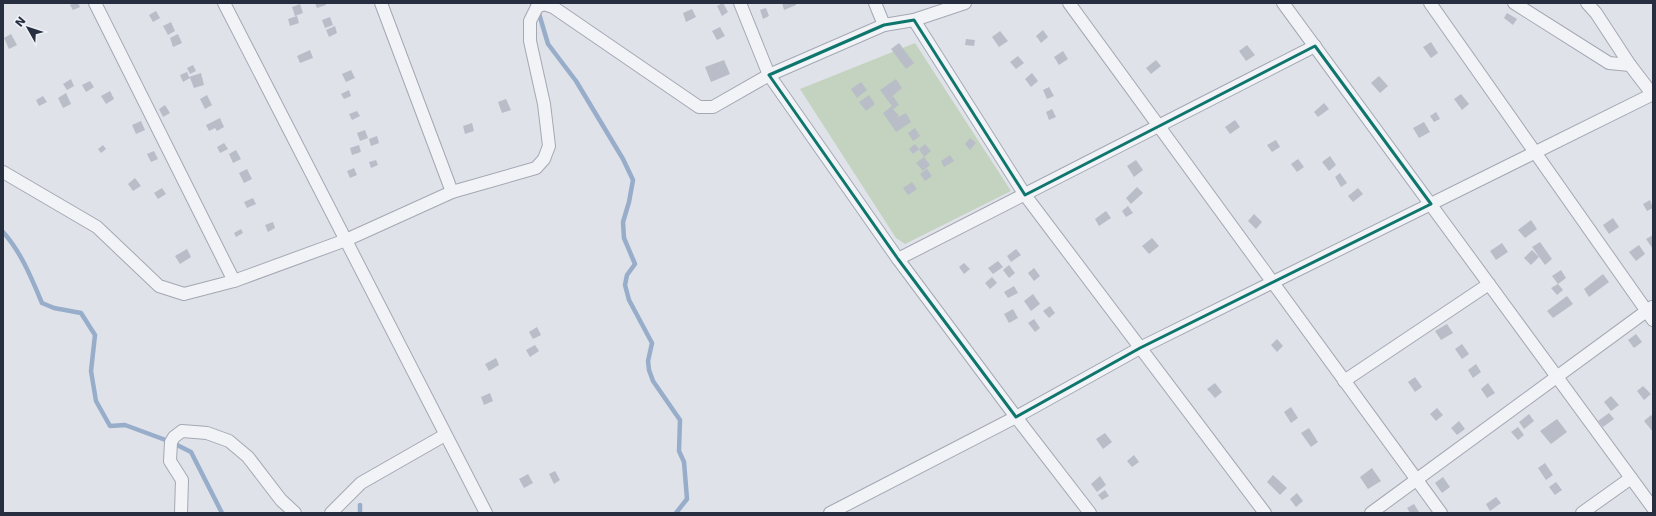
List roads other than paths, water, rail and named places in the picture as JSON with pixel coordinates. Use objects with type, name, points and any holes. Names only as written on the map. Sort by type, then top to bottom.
[{"type":"street","points":[[95,3],[234,281]]},
{"type":"street","points":[[224,3],[486,513]]},
{"type":"street","points":[[381,3],[452,192]]},
{"type":"street","points":[[740,3],[769,75],[898,259],[1090,513]]},
{"type":"street","points":[[875,3],[884,25]]},
{"type":"street","points":[[3,172],[97,227],[160,286],[184,294],[234,281],[346,240],[452,192],[536,168],[544,158],[549,146],[544,104],[530,41],[530,21],[537,7],[544,4],[553,7],[700,107],[713,107],[769,75],[884,25],[914,20],[965,3]]},
{"type":"street","points":[[1069,3],[1441,513]]},
{"type":"street","points":[[1283,3],[1653,508]]},
{"type":"street","points":[[1371,513],[1557,377],[1651,313],[1534,152],[1430,3]]},
{"type":"street","points":[[1514,3],[1609,63],[1630,65]]},
{"type":"street","points":[[830,513],[1016,417],[1140,348],[1653,94],[1630,65],[1596,13],[1587,3]]},
{"type":"street","points":[[914,20],[1025,195],[1265,513]]},
{"type":"street","points":[[898,259],[1315,46]]},
{"type":"street","points":[[1344,381],[1489,284]]},
{"type":"street","points":[[181,513],[182,480],[170,461],[171,442],[174,437],[182,431],[207,433],[229,441],[248,456],[281,500],[295,513]]},
{"type":"street","points":[[330,513],[361,483],[445,435]]},
{"type":"street","points":[[1582,513],[1631,478]]},
{"type":"waterway","points":[[532,3],[537,7],[548,44],[576,81],[623,159],[633,180],[629,202],[623,222],[624,238],[635,264],[627,275],[625,285],[629,300],[652,343],[648,361],[649,370],[653,381],[680,420],[679,451],[684,462],[687,499],[676,513]]},
{"type":"waterway","points":[[3,232],[15,248],[30,274],[42,303],[54,308],[81,313],[95,335],[91,371],[96,401],[110,426],[125,425],[171,442],[191,452],[222,513]]},
{"type":"waterway","points":[[360,505],[360,513]]}]
